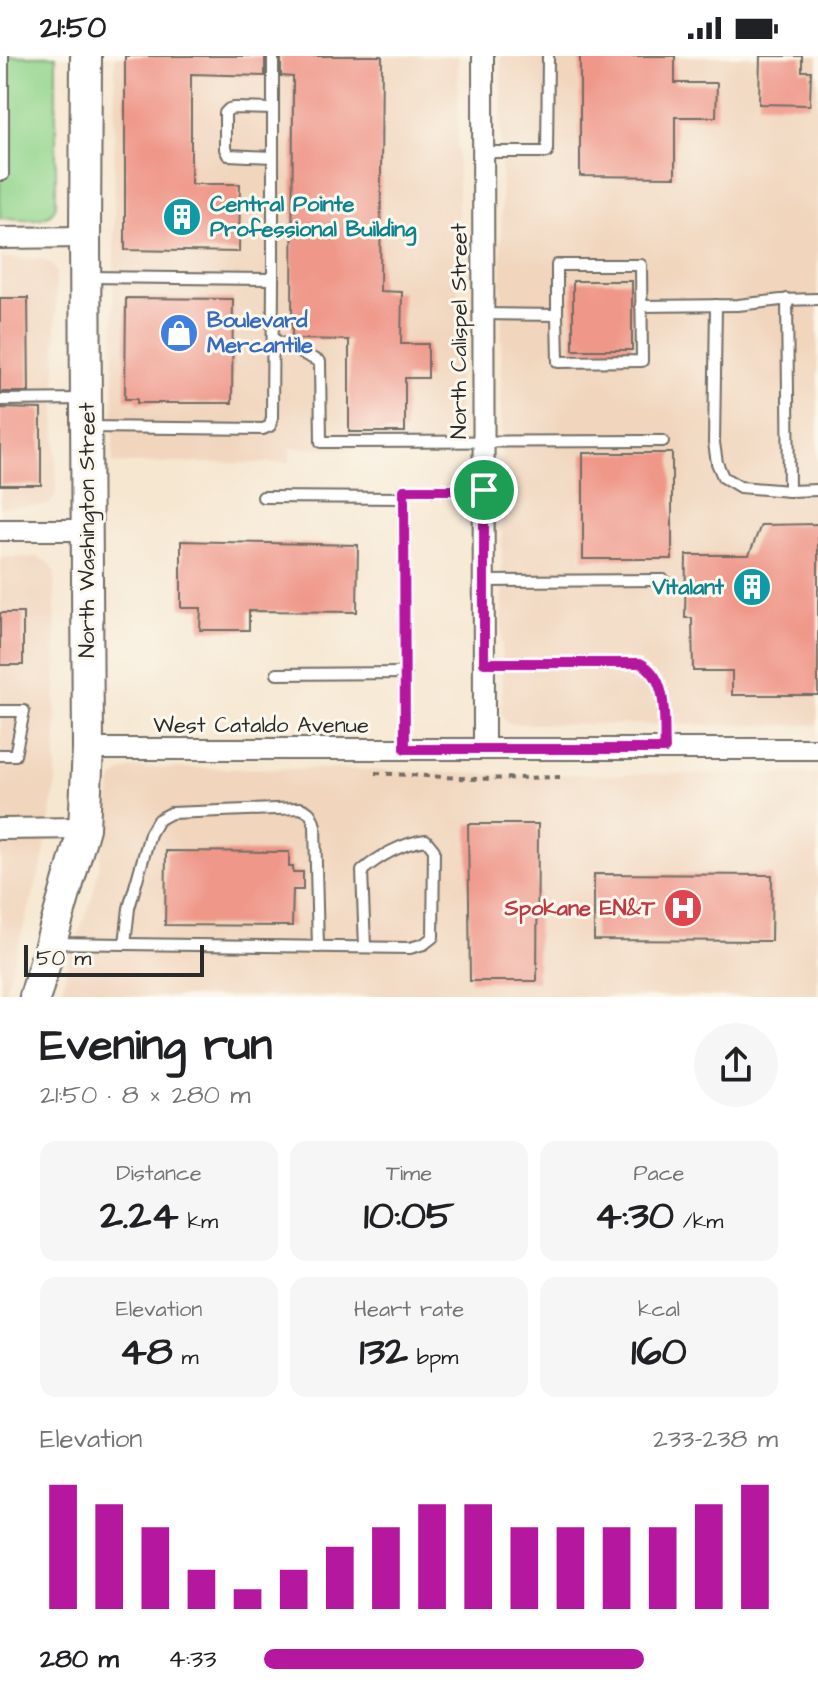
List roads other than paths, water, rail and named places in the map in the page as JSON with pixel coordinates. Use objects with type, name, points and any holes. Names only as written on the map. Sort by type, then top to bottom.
[{"type":"main road","name":"North Washington Street","points":[[35,997],[84,828],[88,749],[86,56]]},
{"type":"street","name":"North Calispel Street","points":[[483,56],[484,749]]},
{"type":"street","points":[[0,238],[85,237]]},
{"type":"street","points":[[0,530],[87,530]]},
{"type":"street","name":"West Cataldo Avenue","points":[[88,749],[818,749]]},
{"type":"street","points":[[0,829],[84,828]]},
{"type":"lane","points":[[0,175],[3,175],[3,56]]},
{"type":"lane","points":[[0,400],[86,413],[263,429],[270,426],[273,56]]},
{"type":"lane","points":[[483,152],[547,152],[548,56]]},
{"type":"lane","points":[[273,109],[234,108],[225,113],[225,149],[228,155],[273,157]]},
{"type":"lane","points":[[557,265],[641,265],[642,361],[558,362],[557,315],[557,265]]},
{"type":"lane","points":[[86,277],[273,279]]},
{"type":"lane","points":[[787,299],[789,491]]},
{"type":"lane","points":[[641,306],[738,305],[818,299]]},
{"type":"lane","points":[[716,305],[714,443],[723,477],[740,487],[818,490]]},
{"type":"lane","points":[[483,314],[557,315]]},
{"type":"lane","points":[[273,339],[320,362],[321,442],[663,441]]},
{"type":"lane","points":[[405,749],[404,490],[484,490]]},
{"type":"lane","points":[[263,497],[404,498]]},
{"type":"lane","points":[[484,581],[664,580]]},
{"type":"lane","points":[[484,663],[640,663],[656,676],[662,689],[665,749]]},
{"type":"lane","points":[[277,674],[405,673]]},
{"type":"lane","points":[[0,711],[24,711],[15,755],[0,755]]},
{"type":"lane","points":[[125,944],[129,908],[150,834],[158,820],[171,813],[300,808],[308,810],[315,826],[318,947]]},
{"type":"lane","points":[[50,943],[410,948],[424,944],[433,937],[434,850],[426,840],[412,842],[372,861],[362,871],[365,947]]},
{"type":"place","name":"Central Pointe Professional Building","points":[[182,217]]},
{"type":"place","name":"Boulevard Mercantile","points":[[179,333]]},
{"type":"place","name":"Vitalant","points":[[752,587]]},
{"type":"place","name":"Spokane EN&T","points":[[683,908]]}]
